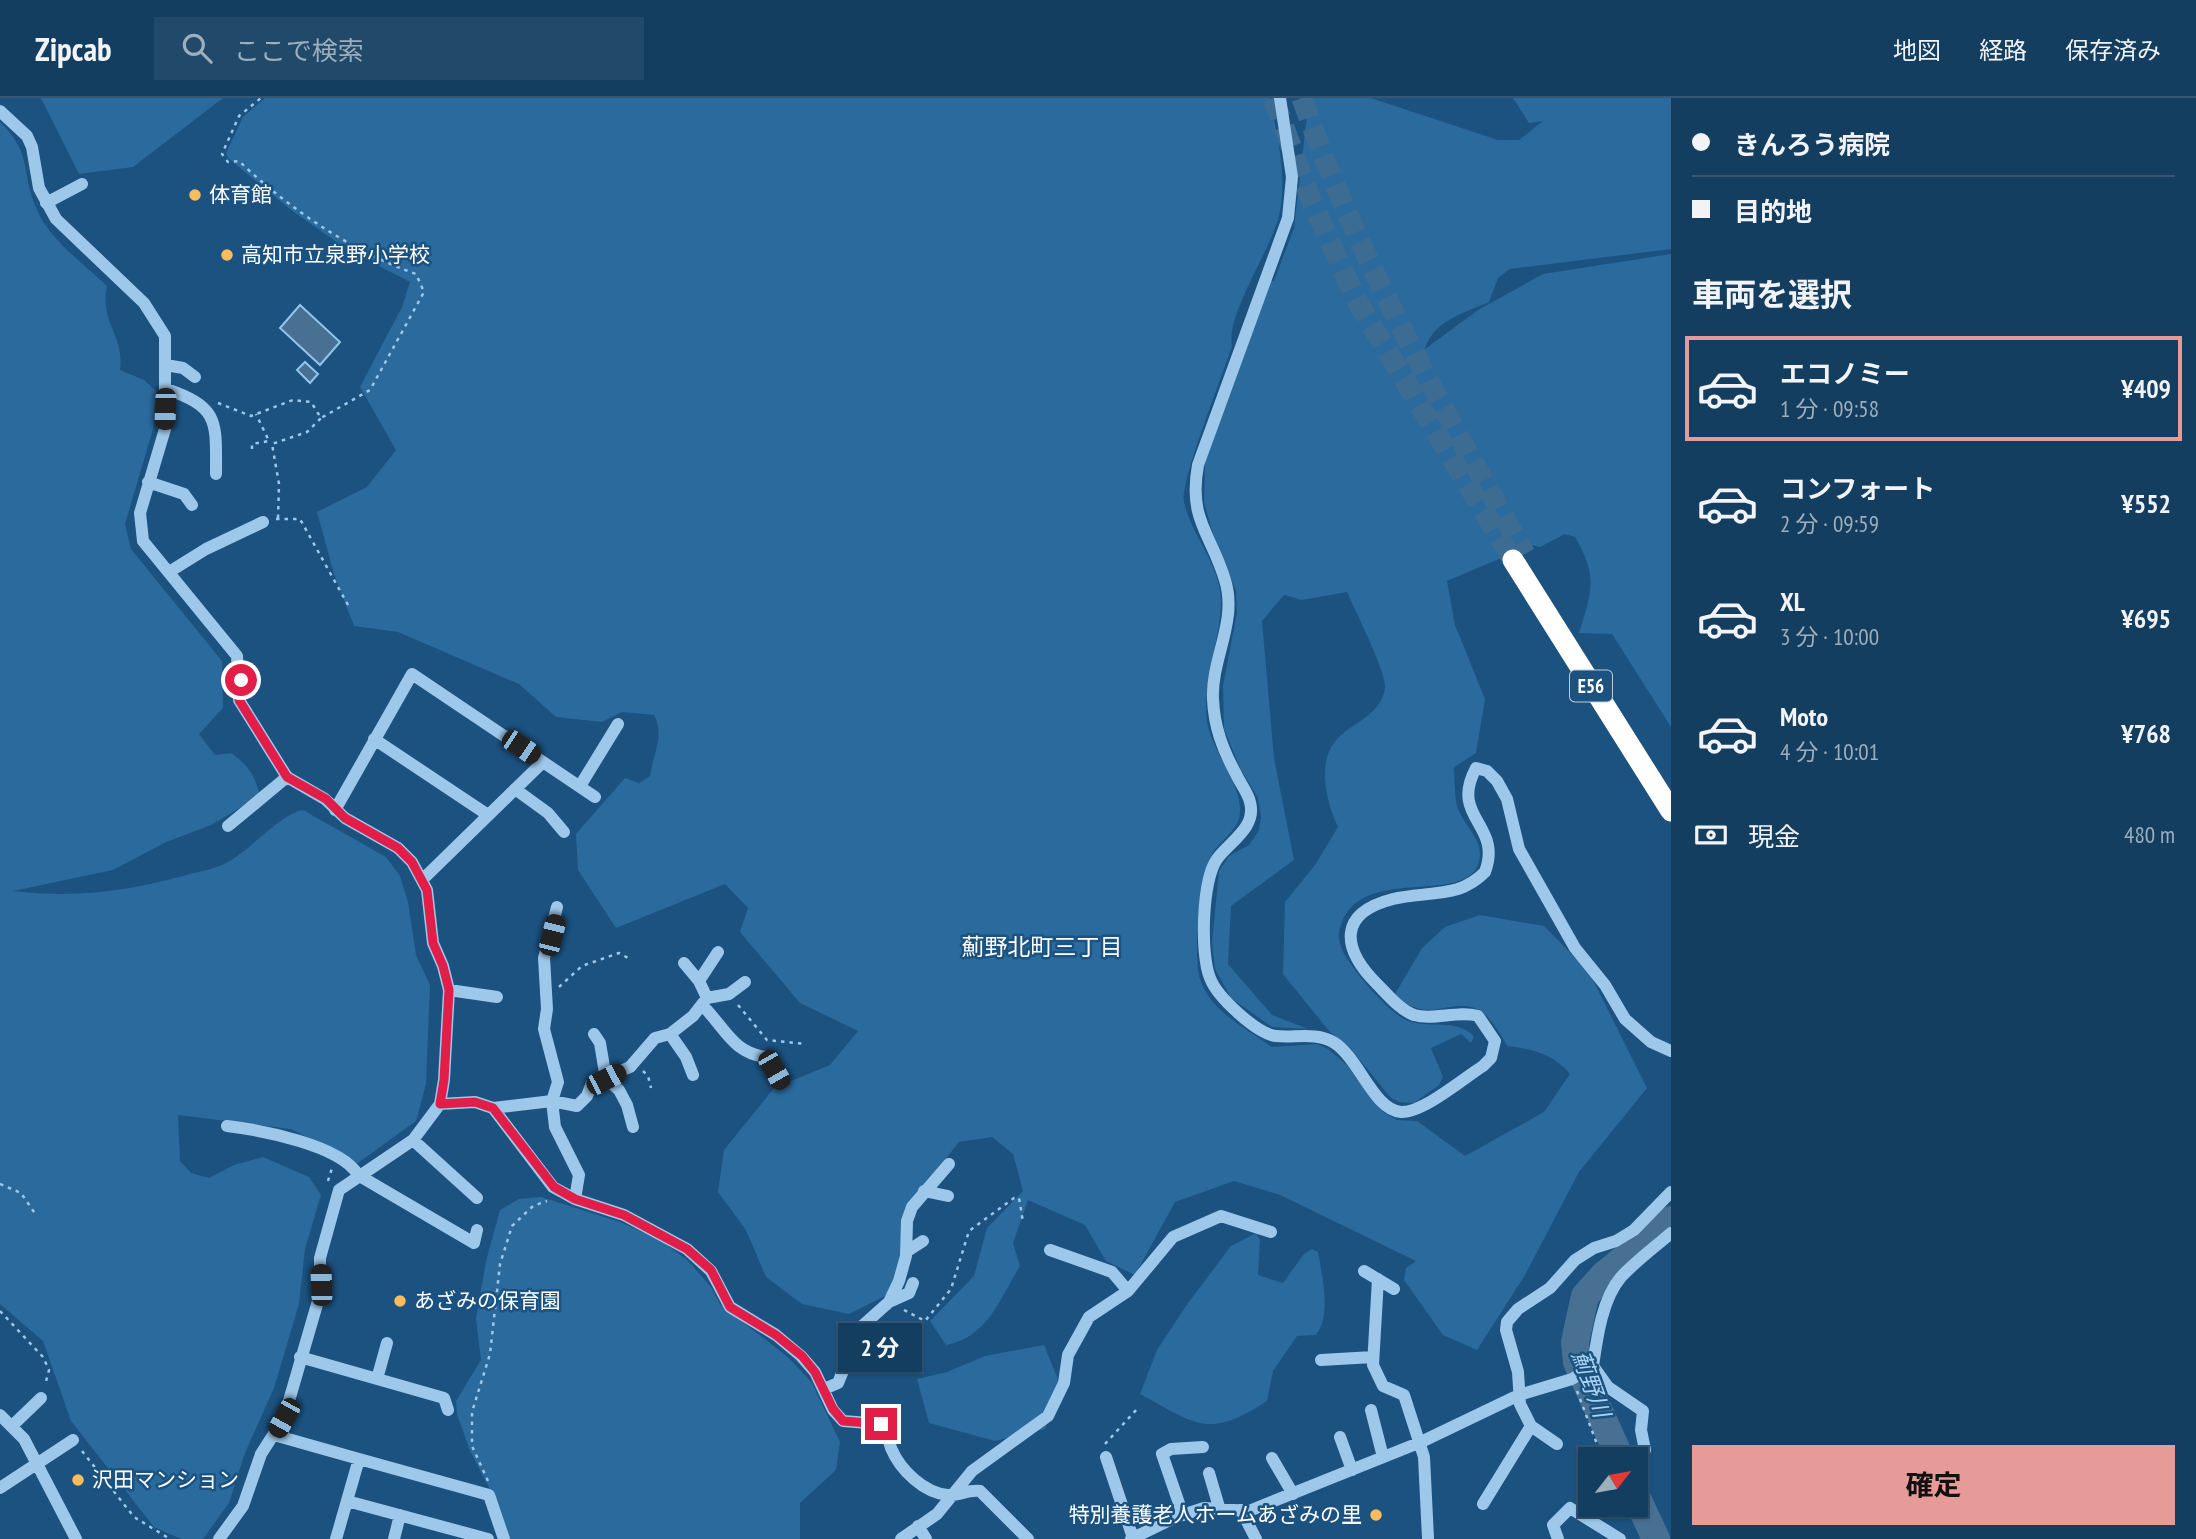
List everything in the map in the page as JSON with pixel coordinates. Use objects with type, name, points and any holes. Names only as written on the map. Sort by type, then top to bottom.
[{"type":"highway","name":"E56","points":[[1671,789],[1519,557],[1671,811]]},
{"type":"street","points":[[1280,98],[1292,177],[1288,218],[1244,333],[1198,465],[1195,482],[1195,506],[1226,580],[1228,597],[1229,614],[1214,684],[1214,717],[1218,737],[1251,803],[1250,817],[1244,831],[1217,859],[1210,878],[1205,946],[1211,982],[1238,1013],[1272,1036],[1325,1038],[1339,1046],[1353,1059],[1378,1098],[1394,1110],[1417,1110],[1483,1066],[1494,1050],[1495,1041],[1478,1016],[1462,1013],[1426,1016],[1410,1014],[1374,981],[1348,942],[1356,917],[1370,907],[1393,899],[1459,889],[1485,872],[1490,849],[1466,796],[1466,785],[1476,768],[1487,771],[1497,781],[1507,799],[1519,849],[1575,948],[1605,985],[1625,1019],[1651,1042],[1671,1051]]},
{"type":"street","points":[[0,111],[27,136],[46,203],[65,229],[157,319],[165,336],[165,429],[140,513],[140,533],[237,656],[239,700],[287,777],[326,799],[335,810],[398,848],[412,862],[430,901],[433,943],[449,990],[440,1104],[413,1140],[358,1175],[339,1191],[320,1258],[320,1294],[284,1418],[256,1466],[243,1506],[219,1539]]},
{"type":"street","points":[[46,203],[82,184]]},
{"type":"street","points":[[166,365],[186,363],[195,377]]},
{"type":"street","points":[[166,389],[197,399],[216,424],[216,474]]},
{"type":"street","points":[[148,482],[184,494],[192,505]]},
{"type":"street","points":[[169,572],[206,549],[262,522]]},
{"type":"street","points":[[335,810],[412,674],[595,797]]},
{"type":"street","points":[[580,786],[618,724]]},
{"type":"street","points":[[374,739],[488,815]]},
{"type":"street","points":[[422,880],[543,762]]},
{"type":"street","points":[[228,826],[287,777]]},
{"type":"street","points":[[515,789],[548,813],[564,832]]},
{"type":"street","points":[[557,908],[544,958],[547,1009],[544,1029],[558,1082],[552,1101],[555,1127],[579,1175],[575,1199]]},
{"type":"street","points":[[699,981],[718,952]]},
{"type":"street","points":[[684,964],[699,981],[705,1002],[737,1047],[750,1055],[766,1057],[781,1082]]},
{"type":"street","points":[[440,1104],[475,1102],[493,1108],[552,1101],[577,1106],[587,1096],[592,1083],[630,1067],[655,1038],[670,1034],[705,1002],[729,994],[745,982]]},
{"type":"street","points":[[449,990],[497,997]]},
{"type":"street","points":[[594,1034],[600,1043],[606,1079],[619,1090],[627,1105],[633,1127]]},
{"type":"street","points":[[670,1034],[686,1057],[693,1075]]},
{"type":"street","points":[[493,1108],[554,1187],[575,1199],[624,1215],[687,1249],[711,1270],[730,1307],[776,1335],[802,1356],[843,1421],[881,1424],[904,1469],[933,1490],[949,1495],[980,1491],[1028,1539]]},
{"type":"street","points":[[227,1126],[264,1131],[305,1142],[353,1165],[358,1175],[474,1243],[477,1230]]},
{"type":"street","points":[[413,1140],[477,1198]]},
{"type":"street","points":[[889,1302],[899,1281],[906,1252],[909,1214],[924,1191],[949,1164]]},
{"type":"street","points":[[924,1191],[948,1196]]},
{"type":"street","points":[[1557,1444],[1531,1426],[1518,1395],[1518,1372],[1506,1330],[1510,1316],[1550,1288],[1576,1260],[1594,1248],[1616,1241],[1633,1230],[1671,1192]]},
{"type":"street","points":[[901,1539],[937,1514],[949,1495],[972,1471],[1048,1416],[1064,1383],[1068,1355],[1089,1317],[1128,1292],[1173,1237],[1197,1224],[1229,1216],[1271,1232]]},
{"type":"street","points":[[1644,1447],[1641,1430],[1643,1411],[1608,1387],[1593,1366],[1597,1339],[1612,1291],[1620,1279],[1671,1233]]},
{"type":"street","points":[[906,1252],[923,1241]]},
{"type":"street","points":[[1050,1250],[1112,1272],[1128,1292]]},
{"type":"street","points":[[1364,1271],[1394,1289]]},
{"type":"street","points":[[1378,1279],[1373,1357],[1376,1376],[1383,1386],[1404,1395],[1420,1442],[1424,1458],[1428,1538]]},
{"type":"street","points":[[824,1389],[838,1383],[861,1326],[889,1302],[909,1293],[914,1283]]},
{"type":"street","points":[[377,1379],[387,1343]]},
{"type":"street","points":[[300,1357],[443,1398],[447,1410]]},
{"type":"street","points":[[1321,1360],[1373,1357]]},
{"type":"street","points":[[1106,1457],[1132,1538],[1183,1515],[1219,1507],[1249,1511],[1420,1442],[1518,1395],[1572,1378],[1593,1366]]},
{"type":"street","points":[[13,1425],[41,1398]]},
{"type":"street","points":[[1371,1410],[1383,1457]]},
{"type":"street","points":[[0,1415],[13,1425],[38,1463],[76,1539]]},
{"type":"street","points":[[1483,1504],[1531,1426]]},
{"type":"street","points":[[274,1435],[489,1495],[504,1539]]},
{"type":"street","points":[[1340,1437],[1352,1469]]},
{"type":"street","points":[[0,1489],[73,1440]]},
{"type":"street","points":[[1183,1515],[1161,1454],[1170,1443],[1203,1447]]},
{"type":"street","points":[[1272,1458],[1293,1494]]},
{"type":"street","points":[[337,1539],[359,1459]]},
{"type":"street","points":[[1209,1473],[1219,1507]]},
{"type":"street","points":[[347,1501],[488,1539]]},
{"type":"street","points":[[1558,1539],[1553,1525],[1570,1507],[1620,1539]]},
{"type":"street","points":[[1241,1510],[1256,1539]]},
{"type":"street","points":[[394,1539],[400,1515]]},
{"type":"street","points":[[918,1526],[926,1539]]},
{"type":"path","points":[[261,98],[239,116],[222,154],[228,162],[239,161],[284,201],[383,262],[416,274],[424,292],[370,390],[321,418],[307,432],[272,444],[279,484],[278,519]]},
{"type":"path","points":[[210,399],[251,416],[293,400],[311,402],[321,418]]},
{"type":"path","points":[[252,449],[252,444],[269,441],[256,414]]},
{"type":"path","points":[[262,522],[300,519],[348,605]]},
{"type":"path","points":[[557,994],[568,975],[582,966],[619,953],[628,958]]},
{"type":"path","points":[[729,994],[766,1040],[806,1044]]},
{"type":"path","points":[[630,1067],[648,1076],[651,1088]]},
{"type":"path","points":[[325,1191],[336,1158]]},
{"type":"path","points":[[0,1184],[21,1193],[36,1215]]},
{"type":"path","points":[[889,1302],[925,1321],[951,1289],[969,1231],[1014,1198],[1019,1198],[1023,1222]]},
{"type":"path","points":[[489,1495],[487,1480],[472,1446],[472,1412],[490,1354],[500,1264],[508,1234],[533,1206],[543,1202],[575,1199]]},
{"type":"path","points":[[0,1311],[43,1357],[49,1370],[41,1398]]},
{"type":"path","points":[[1572,1378],[1598,1447]]},
{"type":"path","points":[[1106,1457],[1105,1443],[1138,1408]]},
{"type":"path","points":[[73,1440],[134,1517],[170,1539]]},
{"type":"shaded area","points":[[41,98],[223,98],[133,167],[79,174]]},
{"type":"shaded area","points":[[265,98],[1270,98],[1282,171],[1279,216],[1236,317],[1232,346],[1195,451],[1184,502],[1216,574],[1219,587],[1220,615],[1207,691],[1207,721],[1214,743],[1236,789],[1240,811],[1237,824],[1207,864],[1198,915],[1198,968],[1200,979],[1212,1001],[1241,1026],[1272,1047],[1317,1044],[1328,1049],[1346,1064],[1383,1112],[1397,1120],[1417,1121],[1465,1156],[1544,1112],[1570,1074],[1542,1054],[1507,1046],[1492,1022],[1478,1010],[1452,1006],[1425,1010],[1411,1006],[1395,994],[1422,948],[1445,927],[1480,915],[1544,926],[1589,972],[1647,1088],[1579,1172],[1525,1275],[1477,1350],[1443,1335],[1404,1280],[1406,1268],[1416,1261],[1280,1195],[1234,1181],[1175,1202],[1135,1275],[1106,1261],[1085,1225],[1028,1200],[1013,1243],[1020,1266],[991,1315],[982,1325],[960,1341],[946,1345],[930,1321],[974,1276],[987,1228],[1023,1191],[1013,1154],[992,1137],[959,1142],[922,1189],[896,1278],[887,1295],[849,1314],[802,1304],[766,1277],[746,1230],[718,1192],[724,1150],[774,1088],[830,1065],[858,1031],[800,1003],[740,932],[748,908],[725,884],[616,928],[578,870],[576,834],[625,778],[639,783],[650,776],[658,738],[654,715],[622,712],[602,722],[556,717],[519,684],[398,632],[354,626],[334,574],[317,512],[367,487],[396,450],[360,387],[402,307],[410,282],[348,250],[291,210],[228,158],[226,153],[243,117]]},
{"type":"shaded area","points":[[1309,98],[1371,98],[1498,140],[1519,140],[1543,121],[1529,123],[1513,98],[1671,98],[1671,249],[1510,269],[1498,278],[1489,302],[1442,325],[1429,339],[1425,349],[1478,310],[1543,274],[1671,254],[1671,727],[1612,634],[1579,633],[1590,594],[1590,573],[1575,537],[1565,534],[1540,547],[1532,545],[1447,581],[1455,625],[1485,699],[1476,753],[1454,767],[1458,809],[1475,836],[1480,858],[1477,867],[1467,877],[1451,883],[1370,895],[1353,905],[1342,922],[1339,936],[1344,953],[1357,973],[1399,1016],[1417,1023],[1456,1026],[1474,1036],[1471,1043],[1461,1034],[1431,1048],[1443,1077],[1439,1085],[1414,1103],[1399,1102],[1391,1098],[1350,1048],[1329,1031],[1283,974],[1285,902],[1315,865],[1338,827],[1327,793],[1327,756],[1340,736],[1380,703],[1385,687],[1376,655],[1347,592],[1302,600],[1284,595],[1262,621],[1274,758],[1294,860],[1231,906],[1228,964],[1272,1015],[1308,1029],[1272,1027],[1231,998],[1215,969],[1212,942],[1219,871],[1229,856],[1249,845],[1259,830],[1261,817],[1258,798],[1241,770],[1224,729],[1223,686],[1237,613],[1236,591],[1212,531],[1204,502],[1205,463],[1268,281],[1274,281],[1294,228]]},
{"type":"shaded area","points":[[0,122],[18,144],[32,197],[43,221],[59,241],[107,286],[106,309],[119,347],[120,370],[144,380],[156,391],[153,429],[125,524],[131,549],[222,661],[223,708],[199,734],[215,755],[231,753],[242,762],[253,776],[260,796],[211,825],[166,842],[113,870],[13,891],[58,894],[99,892],[140,886],[209,869],[234,858],[285,818],[303,810],[386,857],[400,876],[408,902],[416,955],[430,985],[426,1084],[416,1121],[358,1163],[291,1129],[178,1115],[180,1161],[191,1173],[209,1178],[234,1165],[263,1157],[309,1177],[321,1195],[305,1249],[299,1304],[274,1388],[245,1453],[229,1503],[203,1539],[181,1539],[154,1527],[71,1421],[43,1341],[0,1304]]},
{"type":"shaded area","points":[[300,305],[340,342],[320,365],[280,328]]},
{"type":"shaded area","points":[[305,362],[318,374],[310,383],[297,370]]},
{"type":"shaded area","points":[[541,1197],[620,1222],[660,1240],[687,1260],[711,1287],[720,1304],[789,1358],[812,1383],[840,1442],[836,1470],[800,1503],[800,1539],[508,1539],[493,1495],[470,1451],[457,1414],[456,1401],[481,1360],[476,1319],[486,1261],[500,1210],[519,1199]]},
{"type":"shaded area","points":[[1256,1233],[1260,1240],[1258,1275],[1283,1283],[1304,1254],[1312,1249],[1318,1252],[1325,1306],[1321,1326],[1316,1335],[1297,1336],[1273,1371],[1267,1401],[1230,1421],[1216,1424],[1189,1420],[1140,1394],[1157,1350],[1188,1303],[1231,1246]]},
{"type":"shaded area","points":[[1044,1345],[1062,1389],[1045,1429],[995,1441],[929,1423],[917,1379],[947,1372],[985,1356]]},
{"type":"waterway","name":"薊野川","points":[[1615,1447],[1577,1362],[1575,1342],[1585,1296],[1604,1275],[1671,1220]]},
{"type":"waterway","name":"薊野川","points":[[1646,1517],[1656,1539]]},
{"type":"tunnel","points":[[1273,98],[1311,200],[1357,301],[1513,560]]},
{"type":"tunnel","points":[[1302,98],[1324,158],[1375,274],[1432,387],[1525,554]]},
{"type":"place","name":"体育館","points":[[195,195]]},
{"type":"place","name":"高知市立泉野小学校","points":[[227,255]]},
{"type":"place","name":"あざみの保育園","points":[[400,1301]]},
{"type":"place","name":"沢田マンション","points":[[78,1480]]},
{"type":"place","name":"特別養護老人ホームあざみの里","points":[[1376,1515]]},
{"type":"district","name":"薊野北町三丁目","points":[[1042,947]]},
{"type":"route","points":[[241,680],[239,700],[287,777],[326,799],[345,818],[407,855],[427,890],[433,943],[449,990],[440,1104],[475,1102],[493,1108],[554,1187],[575,1199],[624,1215],[687,1249],[711,1270],[730,1307],[757,1326],[776,1335],[802,1356],[815,1372],[833,1409],[843,1421],[852,1424],[869,1421],[881,1424]]}]
